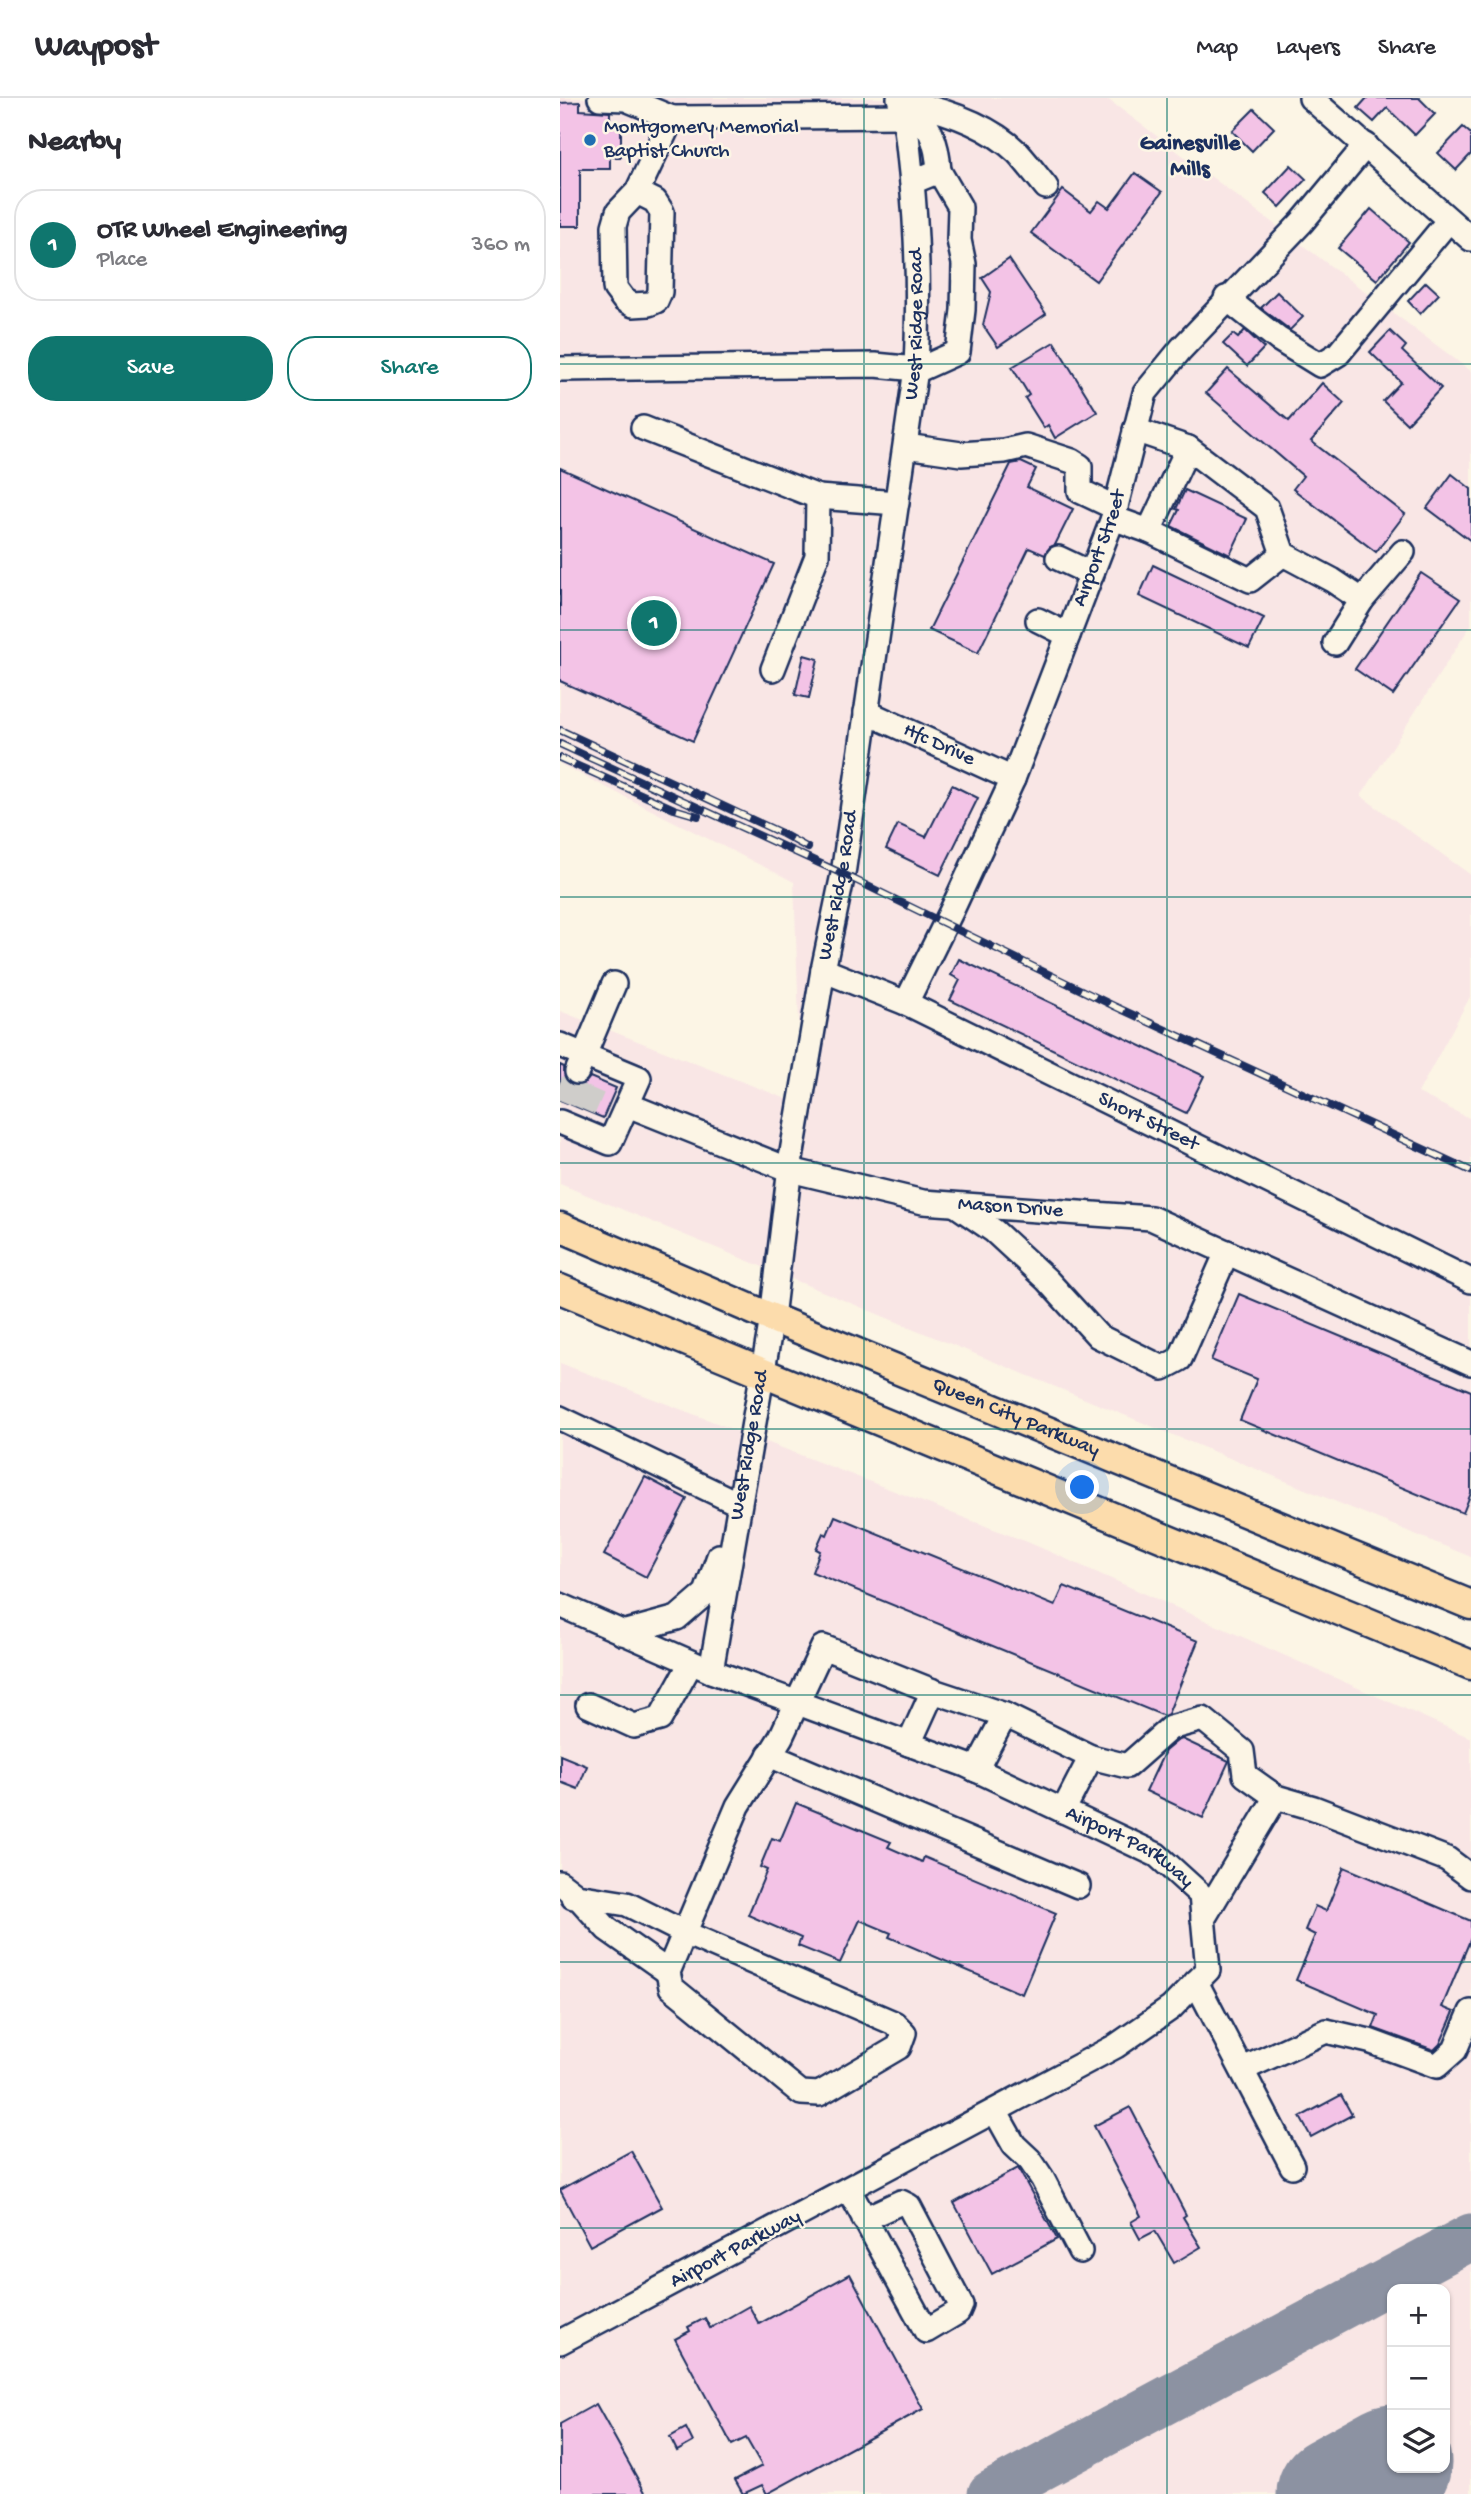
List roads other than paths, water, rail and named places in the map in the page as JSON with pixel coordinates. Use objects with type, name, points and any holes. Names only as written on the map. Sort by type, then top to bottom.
[{"type":"main road","name":"Queen City Parkway","points":[[560,1227],[772,1318],[1471,1605]]},
{"type":"main road","points":[[560,1289],[1471,1665]]},
{"type":"street","points":[[600,98],[626,100],[672,118],[776,108],[903,106],[938,109],[973,122],[1016,152],[1046,187]]},
{"type":"street","points":[[1311,98],[1471,239]]},
{"type":"street","points":[[560,369],[875,365],[916,370],[958,352],[964,264],[959,240],[960,208],[939,171],[937,146],[927,124],[903,106]]},
{"type":"street","name":"West Ridge Road","points":[[588,1705],[634,1726],[660,1719],[701,1667],[739,1504],[772,1318],[790,1170],[823,970],[844,874],[916,370],[919,297],[917,228],[903,106]]},
{"type":"street","points":[[637,192],[672,118]]},
{"type":"street","name":"Airport Street","points":[[906,1003],[1013,779],[1114,513],[1145,393],[1226,298],[1302,222],[1366,145]]},
{"type":"street","points":[[912,182],[939,171]]},
{"type":"street","points":[[1226,298],[1278,339],[1320,365],[1338,354],[1449,220]]},
{"type":"street","points":[[643,428],[818,497],[897,503]]},
{"type":"street","points":[[1135,430],[1188,447],[1267,508],[1283,554],[1332,580],[1362,600]]},
{"type":"street","points":[[906,446],[961,454],[1004,451],[1026,446],[1072,461],[1080,466],[1080,491],[1114,513],[1250,580],[1283,554]]},
{"type":"street","points":[[1149,531],[1188,447]]},
{"type":"street","points":[[773,669],[817,556],[818,497]]},
{"type":"street","points":[[1335,643],[1362,600],[1403,552]]},
{"type":"street","points":[[1058,558],[1092,574]]},
{"type":"street","points":[[1038,620],[1068,635]]},
{"type":"street","name":"Hfc Drive","points":[[866,712],[1013,779]]},
{"type":"street","name":"Short Street","points":[[823,970],[906,1003],[1471,1281]]},
{"type":"street","points":[[591,1067],[614,984]]},
{"type":"street","points":[[561,1047],[591,1067],[639,1078],[610,1143],[569,1115]]},
{"type":"street","name":"Mason Drive","points":[[628,1105],[790,1170],[923,1202],[1151,1218],[1471,1363]]},
{"type":"street","points":[[956,1205],[994,1231],[1047,1280],[1097,1336],[1163,1367],[1180,1359],[1227,1252]]},
{"type":"street","points":[[560,1418],[739,1504],[706,1593],[677,1618],[622,1633]]},
{"type":"street","name":"Airport Parkway","points":[[560,1605],[701,1667],[976,1770],[1157,1855],[1201,1895],[1208,1970],[1171,2008],[1116,2046],[560,2342]]},
{"type":"street","points":[[566,1893],[627,1904],[685,1933],[894,2022],[904,2033],[899,2047],[819,2094],[800,2093],[671,1986],[668,1972],[685,1933],[738,1806],[780,1737],[823,1647],[933,1691],[1005,1715],[1091,1757],[1127,1766],[1170,1728],[1203,1719],[1242,1751],[1245,1775],[1276,1797],[1314,1808],[1447,1859],[1471,1877]]},
{"type":"street","points":[[909,1744],[933,1691]]},
{"type":"street","points":[[976,1770],[1005,1715]]},
{"type":"street","points":[[769,1755],[1078,1886]]},
{"type":"street","points":[[1063,1811],[1091,1757]]},
{"type":"street","points":[[1203,1919],[1276,1797]]},
{"type":"street","points":[[566,1893],[607,1929],[668,1972]]},
{"type":"street","points":[[1196,1982],[1292,2166]]},
{"type":"street","points":[[1243,2069],[1326,2031],[1369,2041],[1437,2066],[1455,2050],[1471,2012]]},
{"type":"street","points":[[995,2111],[1014,2145],[1030,2160],[1042,2178],[1080,2252]]},
{"type":"street","points":[[849,2190],[864,2219],[926,2331],[958,2312],[961,2305],[909,2206],[901,2202],[864,2219]]},
{"type":"tunnel","points":[[564,1102],[577,1072]]},
{"type":"tunnel","points":[[584,1110],[597,1080]]},
{"type":"railway","points":[[560,730],[808,848]]},
{"type":"railway","points":[[560,744],[843,874],[1114,1006],[1471,1171]]},
{"type":"railway","points":[[560,758],[674,809],[698,816]]},
{"type":"place","name":"Montgomery Memorial Baptist Church","points":[[590,140]]},
{"type":"place","name":"OTR Wheel Engineering","points":[[654,623]]},
{"type":"district","name":"Gainesville Mills","points":[[1190,157]]}]
